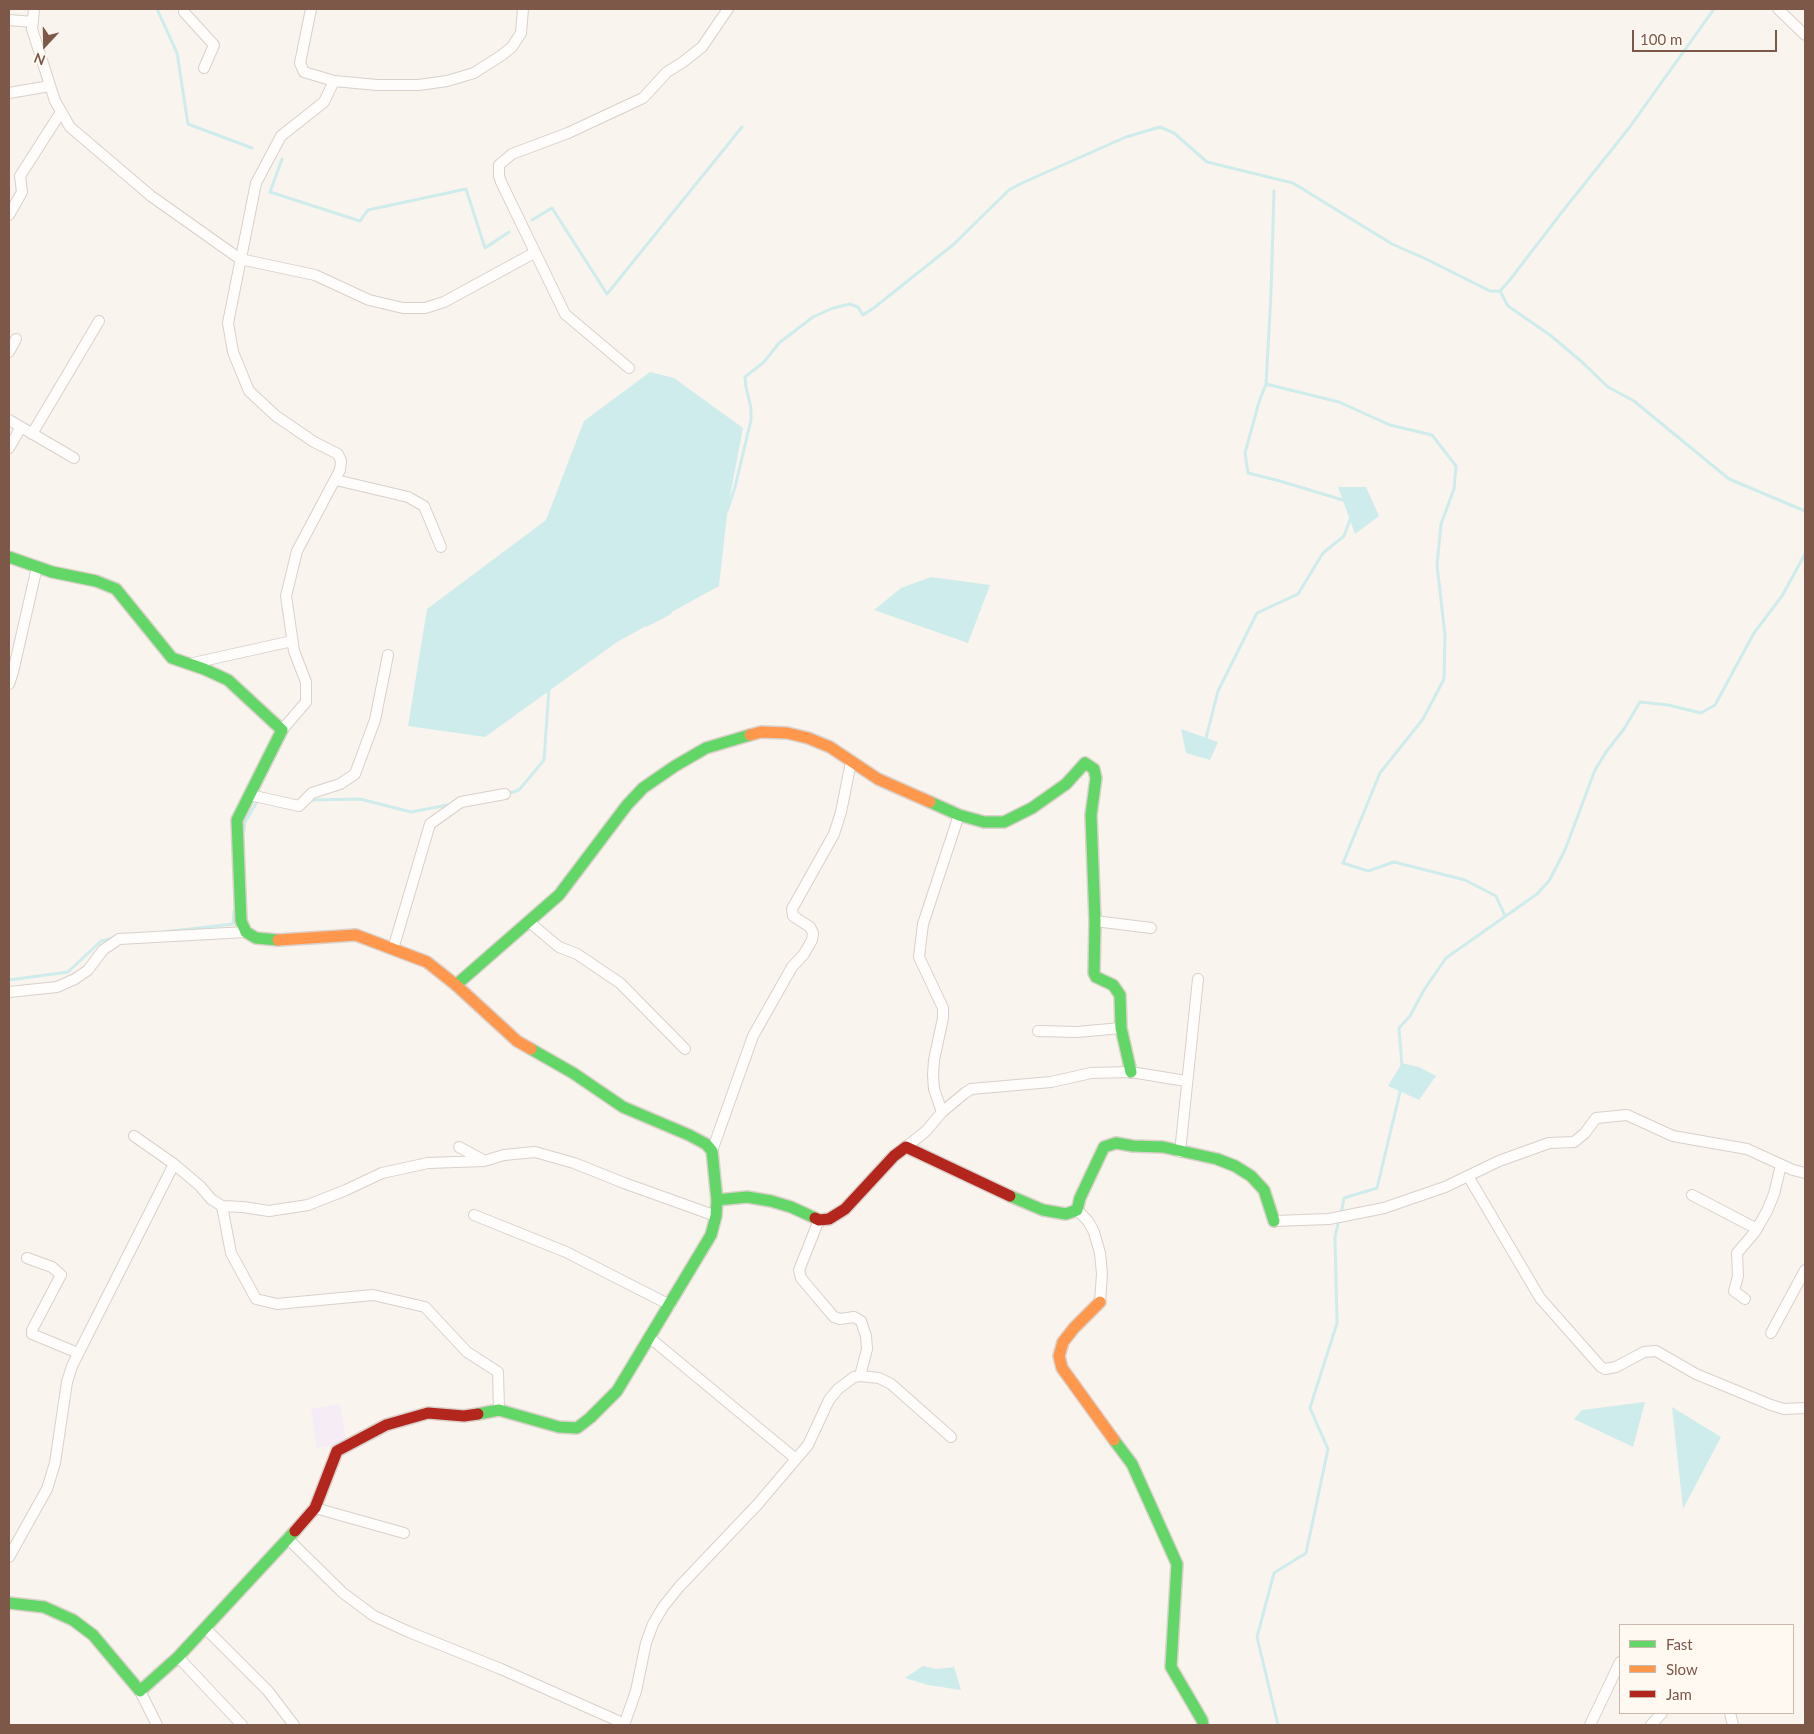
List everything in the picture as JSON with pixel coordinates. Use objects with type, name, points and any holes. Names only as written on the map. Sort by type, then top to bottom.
[{"type":"street","points":[[34,9],[32,29],[55,101],[70,127],[151,196],[240,259],[315,275],[369,300],[403,308],[418,308],[444,302],[534,253]]},
{"type":"street","points":[[184,9],[184,12],[214,45],[204,68]]},
{"type":"street","points":[[311,9],[302,55],[301,68],[304,72],[334,81],[419,86],[447,81],[474,73],[512,47],[521,33],[522,9]]},
{"type":"street","points":[[630,368],[564,314],[501,182],[499,164],[512,154],[568,133],[643,98],[667,72],[702,47],[728,9]]},
{"type":"street","points":[[1778,9],[1805,36]]},
{"type":"street","points":[[9,20],[33,22]]},
{"type":"street","points":[[246,932],[242,921],[240,905],[237,820],[282,730],[306,702],[306,682],[294,651],[286,596],[298,551],[336,480],[341,461],[338,454],[314,442],[276,416],[249,392],[233,352],[228,323],[256,183],[282,136],[324,102],[334,81]]},
{"type":"street","points":[[9,93],[50,86]]},
{"type":"street","points":[[9,215],[22,192],[20,176],[61,112]]},
{"type":"street","points":[[32,434],[99,321]]},
{"type":"street","points":[[9,352],[16,339]]},
{"type":"street","points":[[9,420],[74,458]]},
{"type":"street","points":[[9,448],[21,427]]},
{"type":"street","points":[[336,480],[408,497],[424,506],[441,547]]},
{"type":"street","points":[[9,558],[52,572],[96,581],[116,589],[172,658],[228,680],[282,730]]},
{"type":"street","points":[[9,684],[37,567]]},
{"type":"street","points":[[189,664],[292,641]]},
{"type":"street","points":[[250,795],[299,806],[312,793],[340,784],[355,774],[375,720],[388,655]]},
{"type":"street","points":[[456,985],[559,894],[627,805],[643,788],[706,748],[762,732],[787,733],[808,738],[830,748],[878,779],[958,815],[984,822],[1004,822],[1032,808],[1066,784],[1085,763],[1094,769],[1096,778],[1091,816],[1095,921],[1094,972],[1096,977],[1113,985],[1120,995],[1121,1028],[1131,1072]]},
{"type":"street","points":[[140,1691],[178,1657],[287,1538],[301,1526],[315,1508],[336,1451],[386,1425],[428,1414],[464,1416],[499,1410],[560,1427],[577,1428],[617,1391],[711,1235],[716,1216],[717,1200],[712,1152],[753,1036],[792,967],[804,954],[812,940],[810,926],[793,916],[792,910],[834,834],[841,812],[851,762]]},
{"type":"street","points":[[392,949],[430,824],[461,802],[505,794]]},
{"type":"street","points":[[942,1112],[934,1089],[933,1075],[943,1008],[919,957],[922,924],[958,815]]},
{"type":"street","points":[[1095,921],[1151,928]]},
{"type":"street","points":[[529,922],[559,947],[577,954],[620,983],[685,1049]]},
{"type":"street","points":[[9,992],[57,987],[75,979],[88,970],[103,950],[119,939],[246,932],[256,938],[271,940],[356,936],[427,962],[456,985],[517,1041],[573,1072],[623,1107],[689,1135],[706,1144],[712,1152]]},
{"type":"street","points":[[1180,1152],[1198,979]]},
{"type":"street","points":[[1038,1031],[1077,1032],[1121,1028]]},
{"type":"street","points":[[717,1200],[748,1197],[791,1207],[820,1220],[829,1218],[844,1209],[889,1160],[926,1131],[942,1112],[971,1089],[1052,1082],[1091,1073],[1131,1072],[1186,1081]]},
{"type":"street","points":[[1077,1210],[1087,1182],[1104,1147],[1116,1143],[1163,1147],[1217,1159],[1235,1166],[1251,1176],[1264,1190],[1274,1221],[1333,1219],[1384,1208],[1445,1187],[1499,1161],[1549,1143],[1574,1142],[1596,1118],[1627,1115],[1673,1136],[1747,1150],[1780,1165],[1805,1173]]},
{"type":"street","points":[[134,1136],[174,1164],[200,1186],[211,1199],[222,1206],[269,1211],[308,1205],[382,1173],[428,1163],[484,1160],[504,1155],[535,1152],[574,1162],[624,1183],[716,1216]]},
{"type":"street","points":[[459,1147],[484,1160]]},
{"type":"street","points":[[906,1147],[973,1180],[1043,1210],[1066,1214],[1077,1210]]},
{"type":"street","points":[[9,1557],[47,1489],[55,1463],[66,1382],[78,1354],[174,1164]]},
{"type":"street","points":[[1745,1300],[1734,1291],[1738,1276],[1737,1252],[1757,1229],[1768,1211],[1774,1194],[1780,1165]]},
{"type":"street","points":[[1468,1176],[1540,1298],[1601,1367],[1606,1369],[1616,1367],[1644,1352],[1656,1352],[1696,1374],[1770,1405],[1784,1409],[1805,1408]]},
{"type":"street","points":[[1692,1195],[1757,1229]]},
{"type":"street","points":[[222,1206],[231,1253],[256,1299],[276,1304],[373,1294],[425,1307],[467,1352],[498,1372],[499,1410]]},
{"type":"street","points":[[1077,1210],[1088,1221],[1094,1232],[1100,1253],[1102,1274],[1100,1302],[1063,1342],[1059,1356],[1062,1368],[1132,1464],[1177,1564],[1170,1668],[1202,1720],[1203,1725]]},
{"type":"street","points":[[474,1215],[566,1252],[670,1305]]},
{"type":"street","points":[[820,1220],[799,1270],[802,1278],[834,1317],[840,1319],[854,1317],[861,1321],[866,1336],[866,1349],[860,1376]]},
{"type":"street","points":[[27,1258],[52,1267],[61,1275],[32,1330],[32,1334],[78,1354]]},
{"type":"street","points":[[1770,1333],[1805,1270]]},
{"type":"street","points":[[650,1338],[796,1459]]},
{"type":"street","points":[[287,1538],[343,1593],[374,1616],[501,1669],[624,1725],[641,1672],[646,1643],[653,1624],[663,1607],[679,1587],[757,1505],[808,1445],[829,1400],[838,1389],[860,1376],[879,1378],[891,1384],[951,1437]]},
{"type":"street","points":[[315,1508],[404,1533]]},
{"type":"street","points":[[9,1603],[44,1607],[73,1620],[92,1636],[140,1691],[158,1725]]},
{"type":"street","points":[[205,1628],[268,1691],[294,1725]]},
{"type":"street","points":[[178,1657],[242,1725]]},
{"type":"street","points":[[1590,1725],[1619,1664]]},
{"type":"street","points":[[1651,1725],[1661,1714]]},
{"type":"shaded area","points":[[340,1404],[347,1443],[317,1448],[311,1409]]},
{"type":"water","points":[[650,372],[674,378],[743,428],[728,506],[719,586],[617,642],[485,737],[408,726],[427,609],[546,520],[584,421]]},
{"type":"water","points":[[1338,487],[1366,487],[1379,516],[1355,534]]},
{"type":"water","points":[[931,577],[990,585],[968,643],[874,610],[901,588]]},
{"type":"water","points":[[1181,729],[1218,742],[1210,760],[1186,753]]},
{"type":"water","points":[[1402,1063],[1419,1067],[1436,1076],[1419,1100],[1388,1086]]},
{"type":"water","points":[[1645,1402],[1633,1447],[1574,1419],[1582,1410]]},
{"type":"water","points":[[1672,1407],[1721,1437],[1683,1509]]},
{"type":"water","points":[[923,1666],[936,1669],[954,1667],[961,1690],[928,1685],[905,1678]]},
{"type":"waterway","points":[[157,9],[177,53],[188,124],[252,148]]},
{"type":"waterway","points":[[727,511],[735,487],[751,420],[751,408],[745,377],[764,362],[779,343],[813,317],[833,308],[850,304],[858,307],[863,315],[875,307],[954,244],[1009,190],[1022,183],[1126,137],[1160,127],[1174,133],[1207,162],[1293,183],[1392,244],[1490,291],[1500,291],[1629,128],[1714,9]]},
{"type":"waterway","points":[[532,220],[552,208],[607,294],[742,127]]},
{"type":"waterway","points":[[282,159],[270,192],[360,221],[368,210],[466,189],[485,248],[509,232]]},
{"type":"waterway","points":[[1274,191],[1266,384],[1339,402],[1390,425],[1432,435],[1456,466],[1454,489],[1441,524],[1437,565],[1445,635],[1444,679],[1423,719],[1380,773],[1343,863],[1368,871],[1394,862],[1465,880],[1496,896],[1505,916]]},
{"type":"waterway","points":[[1500,291],[1508,306],[1550,335],[1608,387],[1634,401],[1729,479],[1805,511]]},
{"type":"waterway","points":[[1266,384],[1245,453],[1248,473],[1346,501]]},
{"type":"waterway","points":[[1206,738],[1218,691],[1257,613],[1298,594],[1323,553],[1344,536],[1351,517]]},
{"type":"waterway","points":[[1402,1067],[1399,1028],[1410,1016],[1424,990],[1446,958],[1537,894],[1549,881],[1565,850],[1595,770],[1624,729],[1640,702],[1668,705],[1701,713],[1715,705],[1754,633],[1782,596],[1805,554]]},
{"type":"waterway","points":[[647,625],[670,613]]},
{"type":"waterway","points":[[507,794],[519,790],[544,760],[549,688]]},
{"type":"waterway","points":[[309,800],[360,799],[411,812],[453,804]]},
{"type":"waterway","points":[[244,830],[245,822],[258,800]]},
{"type":"waterway","points":[[164,932],[233,924],[234,911]]},
{"type":"waterway","points":[[9,980],[68,972],[101,941],[111,939]]},
{"type":"waterway","points":[[1341,1214],[1344,1198],[1377,1188],[1401,1088]]},
{"type":"waterway","points":[[1278,1725],[1257,1637],[1274,1573],[1306,1553],[1328,1449],[1310,1408],[1337,1323],[1335,1237],[1339,1220]]},
{"type":"traffic: fast","points":[[9,557],[52,572],[96,581],[116,589],[172,658],[228,680],[282,730],[237,820],[241,921],[246,932],[256,938],[278,940]]},
{"type":"traffic: fast","points":[[456,985],[559,895],[627,805],[643,788],[706,748],[750,735]]},
{"type":"traffic: fast","points":[[930,802],[959,815],[984,822],[1004,822],[1032,808],[1066,784],[1085,763],[1094,769],[1096,778],[1091,815],[1095,921],[1094,973],[1096,977],[1113,985],[1120,995],[1121,1028],[1131,1072]]},
{"type":"traffic: fast","points":[[531,1049],[573,1073],[623,1107],[706,1144],[712,1151],[717,1200]]},
{"type":"traffic: fast","points":[[1010,1196],[1043,1210],[1066,1214],[1077,1210],[1080,1198],[1104,1147],[1116,1143],[1133,1146],[1163,1147],[1217,1159],[1235,1166],[1251,1176],[1264,1190],[1274,1221]]},
{"type":"traffic: fast","points":[[478,1414],[499,1410],[559,1427],[577,1428],[590,1418],[617,1391],[711,1235],[716,1216],[717,1200],[747,1197],[771,1201],[791,1207],[815,1218]]},
{"type":"traffic: fast","points":[[1114,1440],[1132,1464],[1177,1564],[1171,1667],[1202,1720],[1203,1725]]},
{"type":"traffic: fast","points":[[9,1603],[44,1607],[73,1620],[93,1635],[140,1691],[178,1657],[295,1531]]},
{"type":"traffic: slow","points":[[750,735],[761,732],[787,733],[808,738],[830,747],[878,779],[930,802]]},
{"type":"traffic: slow","points":[[278,940],[356,935],[427,962],[456,985],[517,1041],[531,1049]]},
{"type":"traffic: slow","points":[[1100,1302],[1063,1342],[1059,1356],[1062,1368],[1114,1440]]},
{"type":"traffic: jam","points":[[815,1218],[819,1220],[829,1219],[845,1209],[894,1156],[906,1147],[1010,1196]]},
{"type":"traffic: jam","points":[[295,1531],[315,1508],[337,1451],[386,1425],[428,1413],[464,1416],[478,1414]]}]
